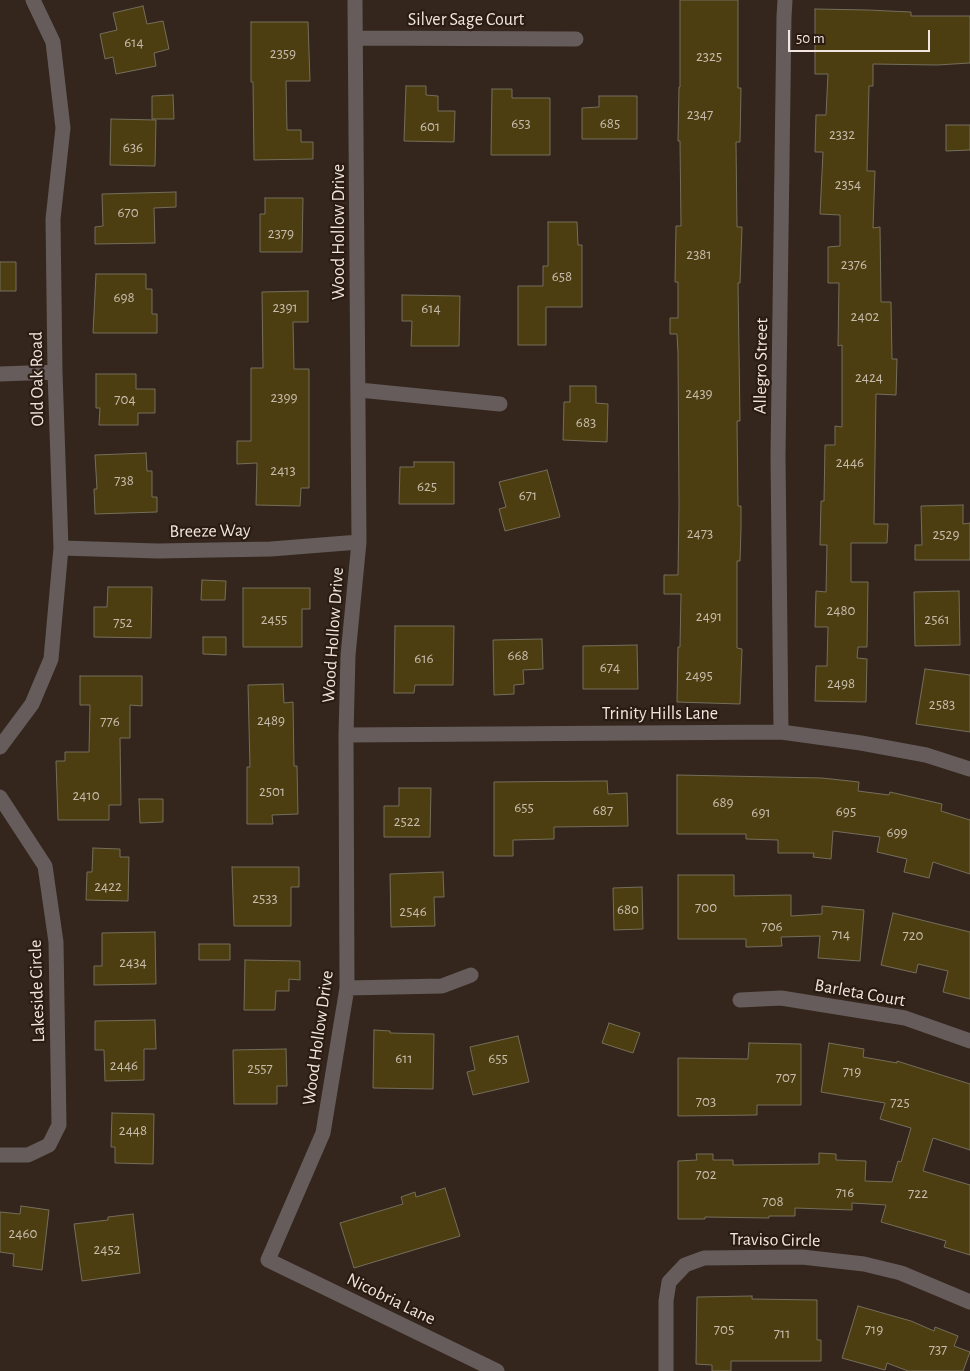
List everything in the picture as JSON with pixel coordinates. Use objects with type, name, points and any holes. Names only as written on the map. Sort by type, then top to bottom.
[{"type":"street","name":"Old Oak Road","points":[[0,747],[32,704],[51,659],[61,548],[55,372],[53,219],[63,128],[53,42],[33,0]]},
{"type":"street","name":"Wood Hollow Drive","points":[[268,1260],[323,1133],[346,988],[346,735],[348,655],[359,542],[355,0]]},
{"type":"street","name":"Allegro Street","points":[[781,732],[778,456],[785,0]]},
{"type":"street","name":"Silver Sage Court","points":[[355,38],[576,39]]},
{"type":"street","points":[[0,374],[55,372]]},
{"type":"street","points":[[359,390],[500,404]]},
{"type":"street","name":"Breeze Way","points":[[61,548],[158,551],[262,549],[359,542]]},
{"type":"street","name":"Trinity Hills Lane","points":[[346,735],[781,732],[862,743],[926,756],[970,769]]},
{"type":"street","name":"Lakeside Circle","points":[[0,797],[45,866],[56,942],[59,1125],[49,1145],[28,1155],[0,1155]]},
{"type":"street","points":[[346,988],[442,986],[471,975]]},
{"type":"street","name":"Barleta Court","points":[[740,1000],[781,998],[905,1018],[970,1041]]},
{"type":"street","name":"Traviso Circle","points":[[666,1371],[666,1301],[669,1282],[685,1265],[704,1258],[802,1257],[864,1264],[901,1273],[970,1302]]},
{"type":"street","name":"Nicobria Lane","points":[[268,1260],[497,1371]]},
{"type":"building","points":[[680,0],[738,0],[738,88],[741,88],[740,142],[736,142],[737,227],[742,227],[740,283],[738,283],[740,421],[737,421],[738,506],[741,506],[740,561],[737,561],[737,648],[742,649],[740,704],[677,702],[681,594],[664,594],[664,575],[678,575],[678,353],[677,334],[670,334],[670,318],[678,318],[678,282],[675,282],[676,226],[681,226],[680,141],[678,141]]},
{"type":"building","points":[[143,6],[147,24],[163,21],[169,49],[154,53],[156,66],[116,74],[113,57],[105,59],[100,34],[117,30],[113,13]]},
{"type":"building","points":[[815,9],[911,12],[911,16],[970,16],[970,63],[937,65],[873,64],[873,86],[869,86],[867,171],[875,171],[873,228],[880,227],[881,302],[891,302],[892,359],[897,359],[896,395],[876,394],[874,524],[888,524],[887,543],[851,543],[851,582],[868,582],[867,647],[858,647],[857,658],[867,659],[866,702],[815,701],[816,666],[827,666],[828,627],[815,627],[816,591],[826,592],[827,545],[820,545],[821,501],[824,501],[825,445],[835,445],[835,426],[842,427],[842,345],[838,346],[839,283],[828,283],[828,247],[840,246],[840,215],[820,214],[823,152],[815,152],[816,115],[826,115],[828,74],[815,74]]},
{"type":"building","points":[[251,22],[308,22],[310,81],[286,81],[287,130],[301,130],[301,142],[313,142],[313,159],[254,160]]},
{"type":"building","points":[[406,86],[426,86],[426,95],[438,96],[438,111],[455,111],[454,142],[404,141]]},
{"type":"building","points":[[492,89],[512,89],[512,98],[550,98],[550,155],[491,155]]},
{"type":"building","points":[[173,95],[174,119],[152,119],[152,96]]},
{"type":"building","points":[[599,96],[637,96],[637,139],[582,139],[582,108],[599,107]]},
{"type":"building","points":[[111,119],[156,120],[155,166],[110,165]]},
{"type":"building","points":[[946,125],[970,125],[970,150],[946,151]]},
{"type":"building","points":[[176,192],[176,207],[154,208],[155,243],[95,244],[95,227],[103,226],[102,194]]},
{"type":"building","points":[[265,198],[303,198],[302,252],[260,252],[260,214],[265,214]]},
{"type":"building","points":[[548,222],[577,222],[578,245],[582,245],[582,307],[546,307],[546,345],[518,345],[518,286],[543,286],[543,266],[548,266]]},
{"type":"building","points":[[0,262],[16,262],[16,291],[0,291]]},
{"type":"building","points":[[96,274],[146,274],[146,289],[152,289],[152,314],[157,314],[157,333],[93,333]]},
{"type":"building","points":[[308,291],[308,322],[293,322],[294,369],[309,369],[309,488],[301,488],[300,506],[256,505],[257,463],[237,464],[237,441],[251,441],[251,368],[263,368],[262,292]]},
{"type":"building","points":[[402,295],[460,296],[459,346],[411,346],[412,321],[402,321]]},
{"type":"building","points":[[96,374],[136,374],[136,389],[155,389],[155,413],[138,413],[138,425],[99,425],[100,408],[96,408]]},
{"type":"building","points":[[570,386],[596,386],[596,403],[608,404],[607,442],[563,440],[564,402],[570,402]]},
{"type":"building","points":[[146,453],[147,471],[152,471],[152,497],[157,497],[157,512],[95,514],[94,489],[97,489],[95,455]]},
{"type":"building","points":[[414,462],[454,462],[454,504],[399,504],[400,467],[414,467]]},
{"type":"building","points":[[547,470],[560,517],[505,531],[499,509],[506,507],[499,482]]},
{"type":"building","points":[[963,505],[963,524],[970,523],[970,560],[915,560],[915,545],[922,545],[921,506]]},
{"type":"building","points":[[202,580],[226,581],[225,600],[201,600]]},
{"type":"building","points":[[108,587],[152,587],[151,638],[94,637],[94,607],[107,607]]},
{"type":"building","points":[[243,588],[310,588],[310,609],[302,609],[302,647],[243,647]]},
{"type":"building","points":[[959,591],[960,645],[915,646],[914,592]]},
{"type":"building","points":[[395,626],[454,626],[453,685],[415,685],[414,693],[394,693]]},
{"type":"building","points":[[203,637],[226,637],[226,655],[203,654]]},
{"type":"building","points":[[542,639],[543,669],[523,670],[524,684],[514,685],[514,694],[494,695],[493,640]]},
{"type":"building","points":[[637,645],[638,689],[583,689],[583,646]]},
{"type":"building","points":[[925,669],[970,675],[970,732],[916,724]]},
{"type":"building","points":[[80,676],[142,676],[142,706],[130,705],[130,738],[120,738],[121,805],[109,805],[109,820],[58,820],[56,761],[65,761],[65,752],[89,752],[90,705],[80,705]]},
{"type":"building","points":[[283,684],[284,703],[293,702],[294,766],[297,766],[298,814],[272,815],[273,824],[247,824],[247,767],[250,767],[248,685]]},
{"type":"building","points":[[677,775],[822,778],[859,782],[858,791],[889,795],[890,792],[942,804],[941,811],[970,820],[970,874],[933,862],[929,878],[904,872],[907,859],[877,852],[880,837],[833,831],[831,859],[813,857],[814,853],[778,853],[778,840],[746,839],[746,834],[677,834]]},
{"type":"building","points":[[607,781],[608,794],[627,793],[628,826],[554,827],[554,839],[513,840],[513,856],[494,856],[494,782]]},
{"type":"building","points":[[399,788],[431,788],[430,837],[384,837],[384,806],[399,806]]},
{"type":"building","points":[[139,799],[163,799],[163,822],[140,823]]},
{"type":"building","points":[[93,848],[120,849],[120,857],[129,857],[128,901],[86,900],[87,872],[92,872]]},
{"type":"building","points":[[232,867],[299,867],[299,887],[291,887],[291,926],[234,926]]},
{"type":"building","points":[[443,872],[444,897],[434,897],[435,926],[391,927],[390,874]]},
{"type":"building","points":[[678,875],[734,875],[734,896],[791,895],[791,916],[822,914],[822,906],[864,910],[860,961],[818,958],[820,936],[781,937],[782,946],[746,947],[746,939],[678,939]]},
{"type":"building","points":[[642,887],[643,929],[614,930],[613,888]]},
{"type":"building","points":[[893,913],[970,932],[970,999],[943,992],[948,971],[918,964],[916,973],[881,965]]},
{"type":"building","points":[[155,932],[156,984],[94,985],[94,966],[102,966],[102,933]]},
{"type":"building","points":[[199,944],[230,944],[230,960],[199,960]]},
{"type":"building","points":[[245,960],[300,961],[300,980],[289,979],[289,991],[276,991],[275,1010],[244,1010]]},
{"type":"building","points":[[155,1020],[156,1049],[144,1049],[144,1080],[105,1081],[104,1050],[95,1050],[95,1021]]},
{"type":"building","points":[[609,1023],[640,1033],[633,1053],[602,1043]]},
{"type":"building","points":[[374,1030],[390,1031],[390,1033],[434,1034],[433,1089],[373,1088]]},
{"type":"building","points":[[518,1036],[529,1082],[473,1095],[467,1072],[475,1070],[470,1047]]},
{"type":"building","points":[[749,1043],[801,1044],[801,1105],[757,1105],[757,1115],[678,1116],[678,1058],[748,1059]]},
{"type":"building","points":[[829,1043],[864,1049],[863,1057],[897,1063],[897,1061],[970,1084],[970,1150],[933,1138],[923,1171],[970,1185],[970,1255],[944,1247],[946,1241],[881,1222],[886,1205],[852,1203],[852,1210],[795,1208],[795,1216],[769,1216],[769,1218],[705,1217],[705,1219],[678,1219],[678,1161],[697,1160],[696,1154],[713,1154],[713,1160],[733,1160],[733,1165],[819,1164],[819,1153],[836,1154],[836,1160],[866,1161],[865,1181],[892,1182],[898,1161],[901,1162],[911,1128],[880,1119],[885,1103],[821,1092]]},
{"type":"building","points":[[286,1049],[287,1086],[277,1086],[277,1104],[234,1104],[233,1050]]},
{"type":"building","points":[[112,1113],[154,1114],[153,1164],[115,1163],[115,1147],[111,1147]]},
{"type":"building","points":[[445,1188],[460,1236],[354,1268],[340,1223],[403,1204],[401,1197],[415,1192],[416,1197]]},
{"type":"building","points":[[21,1206],[49,1210],[42,1270],[13,1266],[14,1254],[0,1252],[0,1212],[20,1214]]},
{"type":"building","points":[[133,1214],[140,1273],[82,1281],[74,1224],[108,1220],[108,1217]]},
{"type":"building","points":[[752,1296],[752,1299],[817,1300],[817,1340],[821,1340],[821,1361],[731,1361],[731,1371],[712,1371],[712,1365],[696,1364],[697,1297]]},
{"type":"building","points":[[858,1306],[911,1321],[934,1331],[935,1327],[958,1336],[954,1346],[970,1352],[963,1371],[908,1371],[887,1363],[885,1370],[842,1358]]}]
